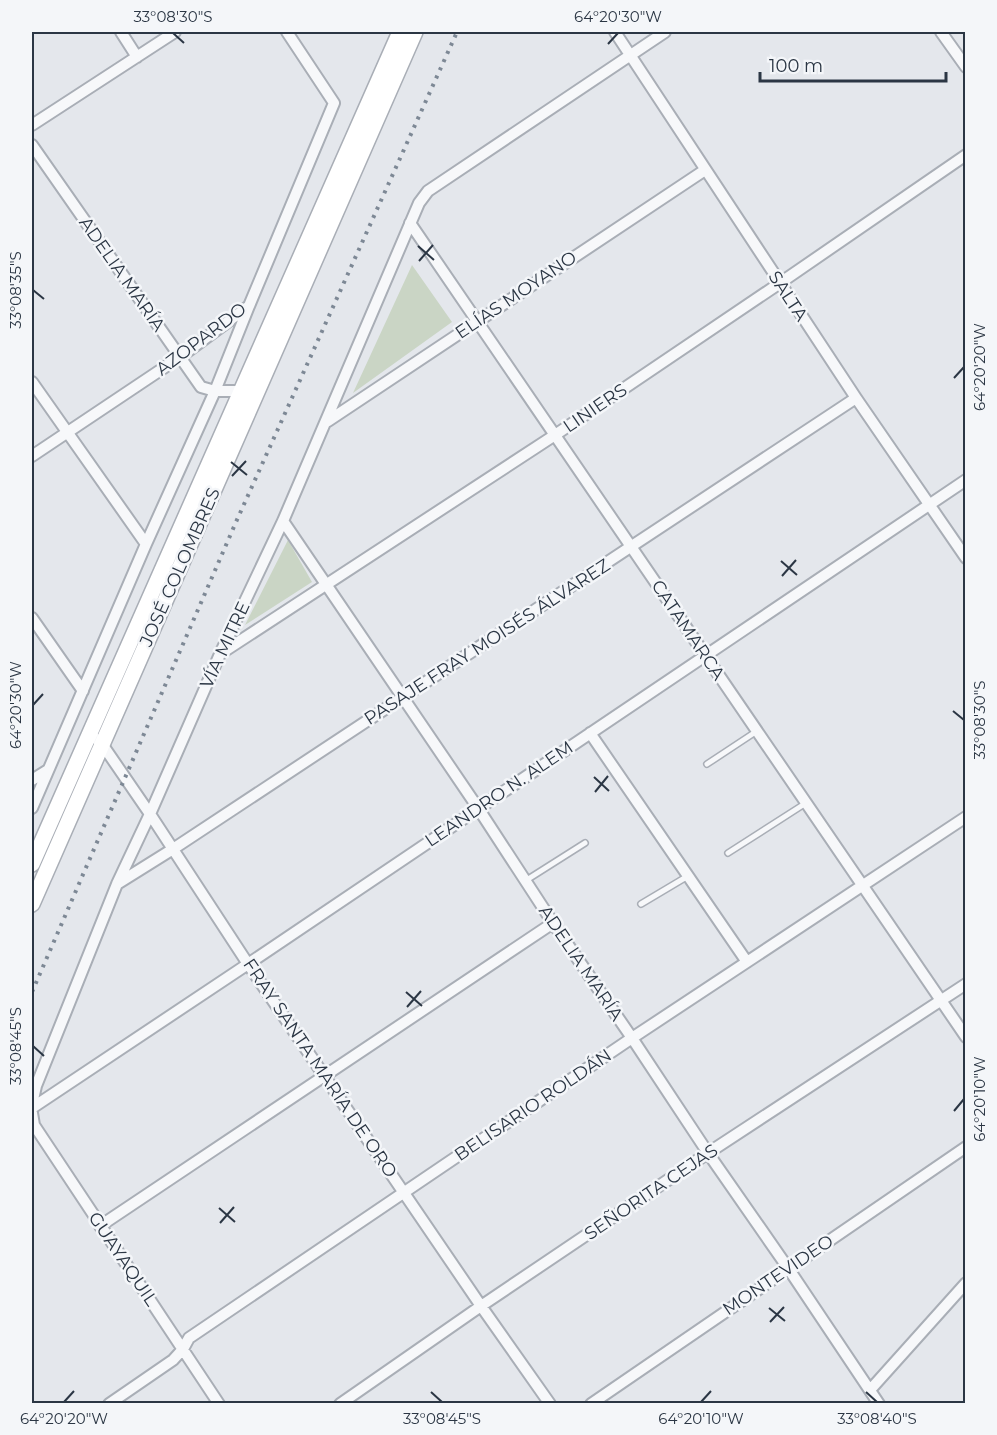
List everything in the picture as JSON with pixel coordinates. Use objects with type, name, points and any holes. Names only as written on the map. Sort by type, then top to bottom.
[{"type":"main road","name":"JOSÉ COLOMBRES","points":[[32,864],[400,32]]},
{"type":"main road","name":"JOSÉ COLOMBRES","points":[[32,904],[415,32]]},
{"type":"street","points":[[121,32],[137,57]]},
{"type":"street","points":[[32,125],[175,32]]},
{"type":"street","name":"AZOPARDO","points":[[32,456],[180,357],[249,306],[334,103],[287,32]]},
{"type":"street","name":"SALTA","points":[[615,32],[856,398],[966,558]]},
{"type":"street","points":[[630,56],[665,32]]},
{"type":"street","points":[[941,32],[966,67]]},
{"type":"street","name":"VÍA MITRE","points":[[32,1106],[36,1086],[117,884],[220,654],[284,521],[419,203],[428,191],[630,56]]},
{"type":"street","name":"ADELIA MARÍA","points":[[32,145],[201,387],[215,391]]},
{"type":"street","name":"LINIERS","points":[[220,654],[555,435],[780,284],[966,155]]},
{"type":"street","name":"ELÍAS MOYANO","points":[[327,421],[705,170]]},
{"type":"street","name":"CATAMARCA","points":[[410,223],[966,1037]]},
{"type":"street","points":[[32,808],[215,391],[249,306]]},
{"type":"street","points":[[32,382],[146,544]]},
{"type":"street","points":[[215,391],[240,391],[255,397]]},
{"type":"street","name":"PASAJE FRAY MOISÉS ÁLVAREZ","points":[[117,884],[856,398]]},
{"type":"street","name":"LEANDRO N. ALEM","points":[[32,1106],[248,964],[966,480]]},
{"type":"street","name":"ADELIA MARÍA","points":[[284,521],[708,1154],[879,1404]]},
{"type":"street","points":[[32,618],[82,691]]},
{"type":"street","name":"FRAY SANTA MARÍA DE ORO","points":[[89,733],[102,744],[248,964],[550,1404]]},
{"type":"street","points":[[590,733],[747,962]]},
{"type":"street","points":[[32,780],[48,770]]},
{"type":"street","name":"BELISARIO ROLDÁN","points":[[108,1404],[173,1360],[189,1338],[632,1038],[966,817]]},
{"type":"street","points":[[100,1226],[553,923]]},
{"type":"street","name":"SEÑORITA CEJAS","points":[[340,1404],[481,1306],[966,984]]},
{"type":"street","name":"GUAYAQUIL","points":[[32,1113],[34,1125],[219,1404]]},
{"type":"street","name":"MONTEVIDEO","points":[[591,1404],[966,1147]]},
{"type":"street","points":[[870,1390],[966,1283]]},
{"type":"lane","points":[[707,764],[757,731]]},
{"type":"lane","points":[[728,853],[806,803]]},
{"type":"lane","points":[[525,881],[585,843]]},
{"type":"lane","points":[[641,904],[688,876]]},
{"type":"green space","points":[[412,265],[452,322],[353,393]]},
{"type":"green space","points":[[288,540],[312,582],[245,625]]},
{"type":"railway","points":[[32,992],[236,522],[457,32]]}]
